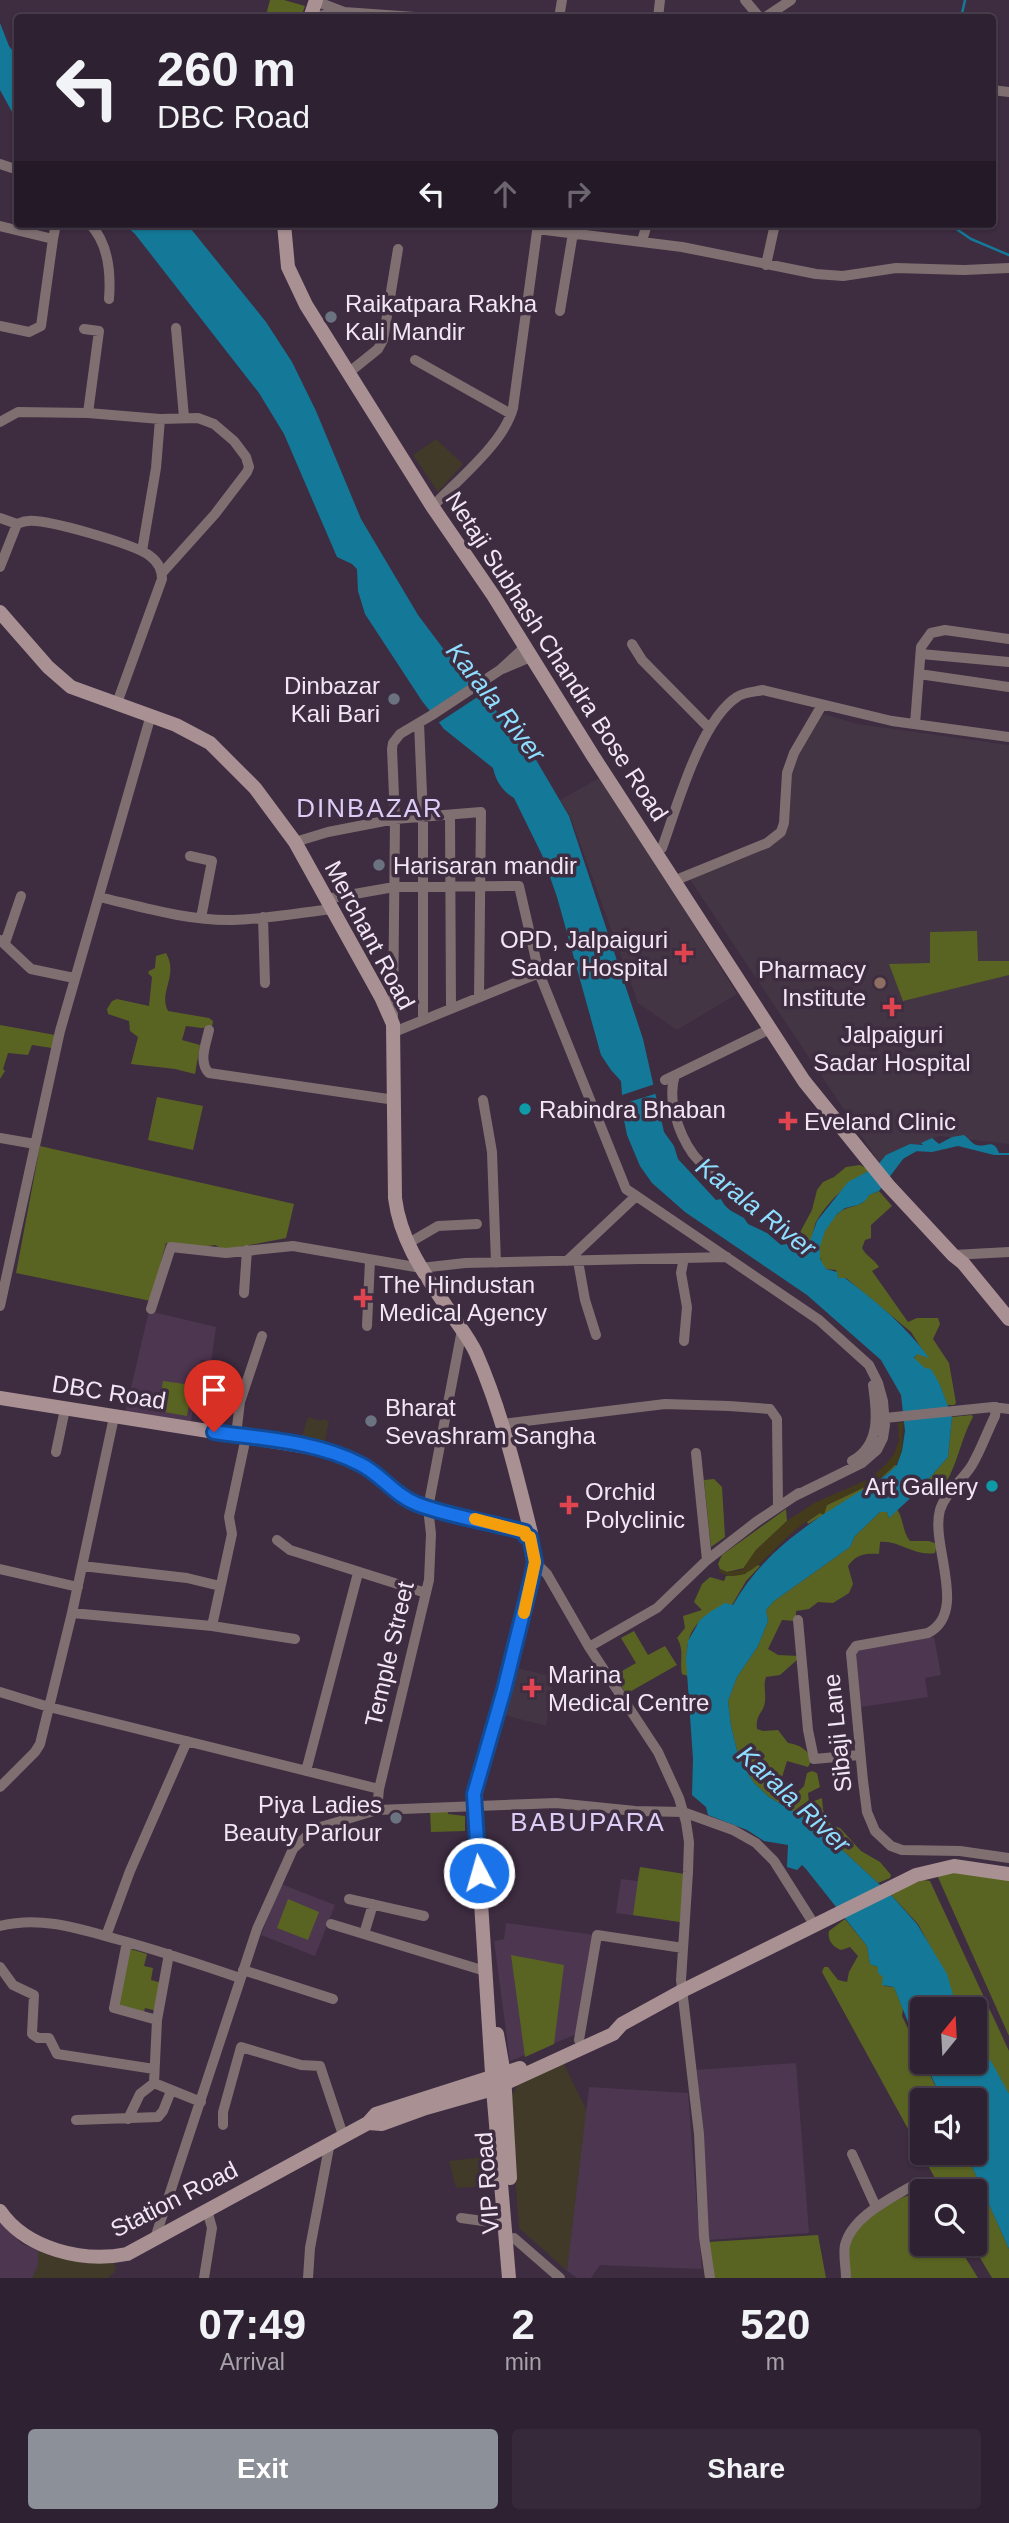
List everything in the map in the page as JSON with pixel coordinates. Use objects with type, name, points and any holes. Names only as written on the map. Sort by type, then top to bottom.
[{"type":"street","points":[[745,0],[758,14]]},
{"type":"street","points":[[768,14],[791,0]]},
{"type":"street","points":[[317,1],[344,12]]},
{"type":"street","points":[[331,14],[372,14]]},
{"type":"street","points":[[0,226],[53,239]]},
{"type":"street","points":[[0,326],[29,332],[41,326],[55,228]]},
{"type":"street","points":[[94,228],[100,234],[111,272],[109,299]]},
{"type":"street","name":"Netaji Subhash Chandra Bose Road","points":[[286,228],[287,261],[295,284],[495,593],[804,1081],[888,1185],[963,1263],[1009,1319]]},
{"type":"street","points":[[435,504],[504,429],[511,414],[538,228]]},
{"type":"street","points":[[548,228],[642,241],[817,274],[843,276],[881,269],[1009,268]]},
{"type":"street","points":[[642,241],[646,228]]},
{"type":"street","points":[[766,265],[774,228]]},
{"type":"street","points":[[560,311],[573,233]]},
{"type":"street","points":[[350,372],[378,349],[383,340],[398,249]]},
{"type":"street","points":[[84,328],[99,331],[88,413]]},
{"type":"street","points":[[177,328],[184,417]]},
{"type":"street","points":[[415,360],[511,414]]},
{"type":"street","points":[[0,422],[19,412],[88,413],[160,419],[184,417],[206,421],[221,429],[246,457],[249,467],[247,472],[215,514],[162,573],[152,612],[117,703]]},
{"type":"street","points":[[142,551],[156,468],[160,419]]},
{"type":"street","points":[[0,518],[17,524],[28,521],[46,523],[126,544],[153,558],[162,573]]},
{"type":"street","points":[[0,567],[17,524]]},
{"type":"street","name":"Netaji Subhash Chandra Bose Road","points":[[495,593],[528,652],[593,756],[681,878],[811,1077],[820,1100]]},
{"type":"street","name":"Merchant Road","points":[[0,612],[48,667],[71,687],[193,732],[216,748],[255,788],[295,842],[381,997],[393,1028],[394,1198],[397,1218],[407,1244],[421,1268],[475,1350],[502,1424],[526,1512],[535,1562]]},
{"type":"street","points":[[915,724],[921,653],[925,639],[938,631],[1009,639]]},
{"type":"street","points":[[632,644],[642,660],[709,728]]},
{"type":"street","points":[[528,652],[400,734],[393,743],[393,1028],[423,1020],[539,973]]},
{"type":"street","points":[[921,653],[1009,662]]},
{"type":"street","points":[[919,674],[1009,687]]},
{"type":"street","points":[[660,852],[709,728],[733,699],[752,692],[775,693],[915,724],[1005,736]]},
{"type":"street","points":[[681,878],[766,843],[781,832],[787,772],[794,753],[822,705]]},
{"type":"street","points":[[0,1306],[60,1031],[151,715]]},
{"type":"street","points":[[419,723],[423,817],[423,1020]]},
{"type":"street","points":[[295,842],[343,828],[395,819],[481,812],[479,997]]},
{"type":"street","points":[[450,815],[451,1009]]},
{"type":"street","points":[[190,856],[212,860],[201,918]]},
{"type":"street","points":[[99,897],[159,911],[232,920],[329,904],[394,887],[519,886],[539,973],[567,1053],[604,1146],[626,1189],[819,1320],[869,1365],[888,1417],[883,1438],[873,1455],[795,1496]]},
{"type":"street","points":[[21,896],[2,942],[31,969],[74,978]]},
{"type":"street","points":[[263,917],[265,983]]},
{"type":"street","points":[[720,1183],[694,1155],[683,1134],[671,1095],[670,1077],[770,1029]]},
{"type":"street","points":[[209,1030],[203,1058],[204,1068],[209,1073],[395,1100]]},
{"type":"street","points":[[483,1100],[492,1152],[496,1263]]},
{"type":"street","points":[[0,1138],[35,1144]]},
{"type":"street","points":[[573,1261],[635,1197]]},
{"type":"street","points":[[407,1244],[438,1226],[477,1224]]},
{"type":"street","points":[[151,1308],[171,1247],[226,1253],[293,1246],[421,1268],[496,1263],[728,1257]]},
{"type":"street","points":[[244,1293],[247,1250]]},
{"type":"street","points":[[953,1255],[1009,1252]]},
{"type":"street","name":"Netaji Subhash Chandra Bose Road","points":[[953,1255],[957,1268],[1009,1332]]},
{"type":"street","points":[[684,1258],[681,1273],[687,1307],[684,1341]]},
{"type":"street","points":[[367,1326],[370,1260]]},
{"type":"street","points":[[573,1261],[596,1335]]},
{"type":"street","name":"Temple Street","points":[[377,1810],[379,1789],[426,1593],[431,1550],[428,1508],[462,1330]]},
{"type":"street","points":[[212,1626],[232,1534],[229,1517],[241,1436],[240,1402],[261,1336]]},
{"type":"street","points":[[589,1647],[657,1608],[707,1560],[778,1506],[856,1459],[870,1446],[876,1416],[869,1365]]},
{"type":"street","name":"DBC Road","points":[[0,1398],[303,1444],[350,1459],[372,1470],[405,1498],[428,1508],[529,1534]]},
{"type":"street","points":[[502,1424],[665,1404],[770,1409],[777,1419],[778,1506]]},
{"type":"street","points":[[888,1417],[995,1407],[1009,1409]]},
{"type":"street","name":"Sibaji Lane","points":[[995,1407],[995,1416],[972,1465],[941,1506],[939,1524],[948,1602],[944,1619],[928,1633],[856,1646],[851,1650],[859,1755],[870,1822],[875,1831],[891,1846],[902,1850],[960,1851],[1009,1858]]},
{"type":"street","points":[[56,1452],[65,1409]]},
{"type":"street","points":[[0,1786],[37,1750],[78,1587],[114,1417]]},
{"type":"street","points":[[696,1453],[707,1560]]},
{"type":"street","points":[[508,1527],[520,1522],[526,1512]]},
{"type":"street","points":[[276,1540],[290,1550],[426,1593]]},
{"type":"street","points":[[535,1562],[547,1574],[589,1647],[658,1752],[683,1812],[689,1850],[686,1926],[681,1961],[682,1990],[699,2134],[710,2278]]},
{"type":"street","name":"VIP Road","points":[[516,2278],[508,2233],[498,2080],[485,1971],[473,1806],[475,1784],[504,1690],[535,1562]]},
{"type":"street","points":[[82,1566],[187,1578],[220,1586]]},
{"type":"street","points":[[0,1569],[78,1587]]},
{"type":"street","points":[[306,1771],[358,1573]]},
{"type":"street","points":[[72,1612],[212,1626],[295,1639]]},
{"type":"street","points":[[798,1620],[807,1719],[814,1759],[859,1755]]},
{"type":"street","points":[[0,1692],[48,1707],[379,1789]]},
{"type":"street","points":[[106,1936],[130,1871],[187,1741]]},
{"type":"street","points":[[149,2238],[201,2102],[241,1974],[268,1901],[296,1844],[307,1833],[321,1825],[377,1810],[556,1803],[635,1811],[683,1812],[741,1833],[763,1849],[817,1922]]},
{"type":"street","points":[[498,2080],[613,2034],[622,2024],[682,1990],[800,1938],[817,1922],[896,1885],[929,1865],[954,1859],[1009,1867]]},
{"type":"street","points":[[896,1885],[954,1866],[1009,1874]]},
{"type":"street","points":[[349,1899],[424,1916]]},
{"type":"street","points":[[364,1934],[373,1904]]},
{"type":"street","points":[[0,1926],[44,1922],[106,1936],[333,1999]]},
{"type":"street","points":[[331,1924],[485,1971]]},
{"type":"street","points":[[579,2040],[597,1935],[683,1948]]},
{"type":"street","points":[[127,1942],[114,2008],[157,2020]]},
{"type":"street","points":[[128,2119],[140,2094],[154,2082],[157,2020],[169,1954]]},
{"type":"street","points":[[0,1967],[13,1985],[34,1995],[32,2034],[38,2038],[49,2038],[57,2054],[155,2069]]},
{"type":"street","points":[[498,2080],[609,2026],[622,2024]]},
{"type":"street","points":[[223,2125],[223,2112],[240,2047],[301,2065],[320,2066],[336,2138],[310,2248],[308,2278]]},
{"type":"street","name":"VIP Road","points":[[498,2080],[509,2090],[506,2111],[509,2278]]},
{"type":"street","name":"Station Road","points":[[0,2211],[29,2243],[105,2257],[127,2254],[149,2238],[207,2210],[336,2138],[368,2123],[382,2124],[498,2080]]},
{"type":"street","points":[[154,2082],[201,2102]]},
{"type":"street","points":[[76,2120],[152,2118],[161,2115],[171,2091]]},
{"type":"street","points":[[852,2154],[876,2207]]},
{"type":"street","points":[[846,2278],[845,2254],[848,2237],[876,2207],[910,2187]]},
{"type":"street","points":[[204,2278],[212,2228],[207,2210]]},
{"type":"street","points":[[461,2218],[508,2233],[560,2278]]},
{"type":"shaded area","points":[[436,439],[463,464],[438,492],[413,455]]},
{"type":"shaded area","name":"Jalpaiguri Sadar Hospital","points":[[820,713],[858,724],[1009,745],[1009,1144],[940,1136],[879,1162],[689,878],[781,835],[794,757]]},
{"type":"shaded area","points":[[601,777],[737,994],[677,1030],[638,1003],[570,816],[560,800]]},
{"type":"shaded area","points":[[149,1311],[216,1327],[211,1362],[201,1360],[191,1422],[125,1413]]},
{"type":"shaded area","points":[[308,1417],[329,1421],[324,1445],[301,1439]]},
{"type":"shaded area","points":[[934,1637],[941,1675],[925,1678],[928,1697],[861,1707],[854,1653],[857,1650]]},
{"type":"shaded area","name":"Marina Medical Centre","points":[[517,1668],[554,1677],[546,1726],[504,1715]]},
{"type":"shaded area","points":[[640,1867],[680,1922],[616,1913],[621,1879],[637,1881]]},
{"type":"shaded area","points":[[281,1884],[335,1905],[315,1956],[261,1935]]},
{"type":"shaded area","points":[[506,1923],[595,1935],[577,2034],[510,2061],[494,1941],[504,1939]]},
{"type":"shaded area","points":[[562,2060],[587,2111],[567,2271],[519,2228],[510,2108],[512,2095],[518,2084]]},
{"type":"shaded area","points":[[796,2063],[809,2233],[708,2240],[695,2070]]},
{"type":"shaded area","points":[[589,2087],[688,2093],[702,2269],[600,2265],[591,2278],[577,2278],[567,2271]]},
{"type":"shaded area","points":[[491,2156],[492,2186],[456,2188],[449,2161]]},
{"type":"shaded area","points":[[0,2221],[22,2244],[38,2250],[38,2265],[32,2278],[0,2278]]},
{"type":"shaded area","points":[[38,2250],[113,2261],[116,2267],[108,2278],[32,2278]]},
{"type":"green space","points":[[270,0],[284,0],[305,6],[302,14],[266,14]]},
{"type":"green space","points":[[977,931],[978,961],[1009,961],[1009,975],[903,1001],[889,964],[930,963],[930,932]]},
{"type":"green space","points":[[166,953],[170,969],[165,997],[168,1011],[213,1021],[212,1027],[186,1026],[182,1040],[200,1045],[195,1074],[131,1064],[138,1037],[130,1031],[129,1021],[108,1014],[107,1009],[112,1001],[117,999],[149,1006],[152,977],[148,973],[155,968],[156,956]]},
{"type":"green space","points":[[0,1025],[55,1035],[52,1048],[32,1045],[28,1055],[8,1053],[3,1069],[5,1071],[0,1079]]},
{"type":"green space","points":[[157,1097],[203,1106],[193,1150],[148,1140]]},
{"type":"green space","points":[[40,1146],[294,1204],[286,1238],[224,1250],[215,1245],[193,1248],[166,1243],[151,1301],[16,1273]]},
{"type":"green space","points":[[860,1165],[870,1170],[847,1186],[828,1205],[815,1224],[808,1247],[800,1253],[798,1236],[812,1210],[817,1190],[823,1182],[846,1167]]},
{"type":"green space","points":[[879,1191],[892,1206],[871,1225],[871,1238],[865,1240],[862,1248],[879,1267],[872,1271],[908,1322],[917,1318],[938,1318],[940,1324],[933,1339],[949,1363],[956,1403],[954,1405],[947,1405],[940,1385],[914,1359],[917,1353],[927,1357],[911,1332],[846,1278],[838,1278],[836,1270],[826,1269],[822,1262],[822,1238],[835,1216]]},
{"type":"green space","points":[[163,1381],[192,1385],[187,1416],[158,1411]]},
{"type":"green space","points":[[972,1415],[947,1480],[933,1498],[926,1498],[918,1491],[948,1457],[952,1417]]},
{"type":"green space","points":[[897,1465],[877,1482],[808,1524],[807,1522],[827,1505],[879,1480]]},
{"type":"green space","points":[[714,1479],[722,1487],[725,1537],[711,1547],[704,1480]]},
{"type":"green space","points":[[786,1509],[787,1521],[756,1550],[744,1568],[727,1572],[720,1569],[718,1564],[722,1555]]},
{"type":"green space","points":[[897,1509],[910,1541],[937,1544],[935,1553],[921,1553],[894,1543],[880,1542],[879,1554],[862,1555],[848,1566],[853,1584],[849,1593],[833,1603],[818,1602],[809,1609],[796,1611],[796,1621],[782,1620],[768,1649],[778,1655],[799,1656],[780,1675],[766,1677],[764,1705],[757,1724],[757,1729],[763,1731],[778,1730],[788,1743],[800,1746],[808,1753],[812,1760],[808,1767],[787,1761],[779,1787],[797,1793],[804,1786],[807,1773],[817,1773],[820,1787],[808,1793],[809,1803],[822,1798],[823,1810],[831,1825],[840,1828],[861,1851],[880,1862],[891,1875],[878,1883],[813,1823],[769,1797],[754,1783],[739,1759],[728,1701],[737,1677],[758,1646],[768,1621],[766,1610],[774,1601],[850,1547],[855,1536],[880,1512],[887,1512],[889,1518]]},
{"type":"green space","points":[[760,1566],[746,1581],[732,1605],[708,1616],[693,1630],[687,1649],[688,1676],[682,1674],[681,1647],[677,1638],[685,1628],[683,1616],[702,1610],[694,1602],[702,1584],[710,1577],[724,1581],[726,1576],[745,1574],[751,1567]]},
{"type":"green space","points":[[634,1631],[648,1655],[665,1646],[677,1665],[626,1694],[615,1675],[636,1663],[621,1638]]},
{"type":"green space","points":[[448,1809],[448,1814],[465,1816],[465,1831],[431,1832],[430,1810]]},
{"type":"green space","points":[[640,1867],[685,1874],[680,1922],[633,1915]]},
{"type":"green space","points":[[951,1872],[1009,1880],[1009,2036],[937,1875]]},
{"type":"green space","points":[[923,1880],[930,1881],[984,1997],[950,1997],[932,1950],[918,1924],[891,1895]]},
{"type":"green space","points":[[288,1899],[319,1912],[308,1940],[277,1928]]},
{"type":"green space","points":[[845,1919],[867,1946],[870,1964],[878,1967],[884,1986],[894,1987],[903,2009],[902,2016],[910,2033],[910,2074],[930,2074],[936,2088],[910,2088],[910,2133],[822,1972],[824,1967],[828,1967],[838,1980],[847,1982],[858,1956],[850,1947],[841,1950],[835,1947],[831,1943],[829,1931]]},
{"type":"green space","points":[[127,1948],[147,1954],[144,1966],[153,1968],[151,1980],[162,1983],[157,2011],[145,2008],[143,2015],[117,2007]]},
{"type":"green space","points":[[511,1955],[564,1965],[554,2044],[525,2057]]},
{"type":"green space","points":[[987,2004],[1009,2051],[1009,2114],[987,2070]]},
{"type":"green space","points":[[928,2165],[971,2165],[978,2179],[935,2179]]},
{"type":"green space","points":[[910,2195],[910,2256],[964,2256],[978,2278],[850,2278],[848,2249],[857,2230],[864,2221],[883,2207]]},
{"type":"green space","points":[[987,2200],[1009,2249],[1009,2278],[992,2278],[979,2256],[987,2256]]},
{"type":"green space","points":[[818,2235],[826,2278],[714,2278],[708,2242]]},
{"type":"sand","points":[[904,1422],[901,1454],[891,1469],[870,1484],[827,1505],[824,1515],[820,1513],[806,1522],[747,1572],[729,1576],[719,1572],[719,1569],[727,1572],[742,1570],[756,1550],[787,1521],[814,1503],[871,1478],[894,1454],[899,1440],[898,1423]]},
{"type":"water","points":[[0,23],[14,52],[14,116],[0,90]]},
{"type":"water","points":[[128,228],[190,228],[266,322],[292,362],[316,411],[361,519],[418,615],[532,753],[569,816],[643,1039],[664,1132],[674,1146],[678,1159],[716,1200],[721,1199],[748,1224],[767,1233],[781,1245],[787,1244],[791,1251],[800,1253],[807,1249],[817,1221],[848,1182],[876,1167],[886,1155],[910,1144],[923,1145],[921,1143],[932,1138],[939,1144],[952,1137],[964,1135],[974,1144],[991,1144],[999,1153],[1009,1153],[994,1155],[958,1146],[932,1152],[913,1151],[906,1155],[879,1191],[869,1195],[858,1205],[845,1208],[825,1231],[820,1246],[820,1259],[826,1269],[837,1272],[838,1278],[845,1278],[880,1305],[911,1335],[929,1358],[917,1354],[914,1358],[925,1368],[931,1369],[952,1417],[948,1457],[889,1518],[887,1512],[880,1512],[855,1536],[850,1547],[774,1601],[766,1610],[768,1621],[758,1646],[737,1677],[728,1701],[739,1759],[754,1783],[769,1797],[813,1823],[891,1895],[917,1924],[947,1974],[954,1997],[910,1997],[910,2027],[894,1987],[882,1985],[883,1977],[878,1973],[878,1967],[870,1964],[867,1946],[802,1865],[797,1870],[787,1867],[788,1845],[764,1841],[747,1830],[708,1815],[706,1807],[692,1795],[693,1759],[686,1659],[688,1641],[700,1620],[725,1603],[733,1605],[747,1583],[781,1546],[820,1516],[885,1476],[897,1465],[905,1431],[901,1395],[881,1360],[807,1295],[685,1212],[652,1183],[640,1166],[627,1135],[621,1081],[601,1055],[557,897],[543,857],[514,798],[500,785],[493,768],[444,729],[422,701],[365,614],[358,591],[357,569],[337,557],[284,434],[259,393]]},
{"type":"water","points":[[987,2056],[1009,2094],[1009,2249],[987,2200],[987,2179],[978,2179],[971,2165],[987,2165],[987,2088],[937,2088],[930,2074],[987,2074]]},
{"type":"pier","points":[[475,681],[485,692],[438,723],[430,711]]},
{"type":"pier","points":[[655,1084],[658,1093],[619,1105],[619,1096]]},
{"type":"waterway","points":[[962,14],[965,0]]},
{"type":"waterway","points":[[955,228],[971,239],[1009,255]]},
{"type":"waterway","points":[[902,1158],[918,1149]]},
{"type":"slow traffic","points":[[475,1519],[525,1532],[527,1537],[530,1537],[535,1562],[524,1613]]},
{"type":"place","name":"Raikatpara Rakha Kali Mandir","points":[[331,317]]},
{"type":"place","name":"Dinbazar Kali Bari","points":[[394,699]]},
{"type":"place","name":"Harisaran mandir","points":[[379,865]]},
{"type":"place","name":"OPD, Jalpaiguri Sadar Hospital","points":[[684,953]]},
{"type":"place","name":"Pharmacy Institute","points":[[880,983]]},
{"type":"place","name":"Jalpaiguri Sadar Hospital","points":[[892,1007]]},
{"type":"place","name":"Rabindra Bhaban","points":[[525,1109]]},
{"type":"place","name":"Eveland Clinic","points":[[788,1121]]},
{"type":"place","name":"The Hindustan Medical Agency","points":[[363,1298]]},
{"type":"place","name":"Bharat Sevashram Sangha","points":[[371,1421]]},
{"type":"place","name":"Art Gallery","points":[[992,1486]]},
{"type":"place","name":"Orchid Polyclinic","points":[[569,1505]]},
{"type":"place","name":"Marina Medical Centre","points":[[532,1688]]},
{"type":"place","name":"Piya Ladies Beauty Parlour","points":[[396,1818]]},
{"type":"district","name":"DINBAZAR","points":[[370,808]]},
{"type":"district","name":"BABUPARA","points":[[588,1822]]},
{"type":"route","points":[[214,1432],[303,1444],[338,1454],[372,1470],[395,1491],[415,1503],[525,1532],[527,1537],[530,1537],[535,1562],[525,1610],[475,1784],[473,1815],[479,1873]]},
{"type":"water label","name":"Karala River","points":[[496,702]]},
{"type":"water label","name":"Karala River","points":[[756,1207]]},
{"type":"water label","name":"Karala River","points":[[794,1799]]}]
